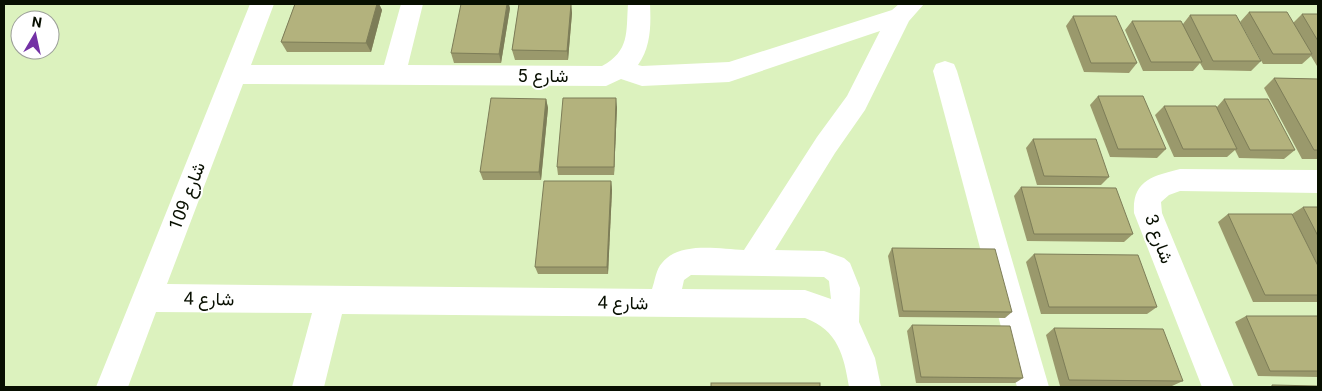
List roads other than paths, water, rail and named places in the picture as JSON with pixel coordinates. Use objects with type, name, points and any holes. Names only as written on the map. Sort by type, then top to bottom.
[{"type":"street","name":"شارع 109","points":[[112,387],[262,4]]},
{"type":"street","points":[[393,76],[412,4]]},
{"type":"street","points":[[639,4],[638,43],[633,56],[620,69],[642,76],[729,72],[906,10]]},
{"type":"street","points":[[752,262],[826,145],[856,103],[906,10]]},
{"type":"street","name":"شارع 5","points":[[234,74],[606,76],[620,69]]},
{"type":"street","points":[[945,71],[1033,387]]},
{"type":"street","name":"شارع 3","points":[[1218,387],[1148,213],[1147,198],[1160,186],[1180,180],[1318,181]]},
{"type":"street","points":[[662,303],[672,272],[686,262],[824,264],[836,268],[844,279],[846,287],[843,325]]},
{"type":"street","name":"شارع 4","points":[[148,298],[805,304],[819,308],[843,325],[852,336],[858,350],[865,387]]},
{"type":"street","points":[[308,387],[330,300]]}]
